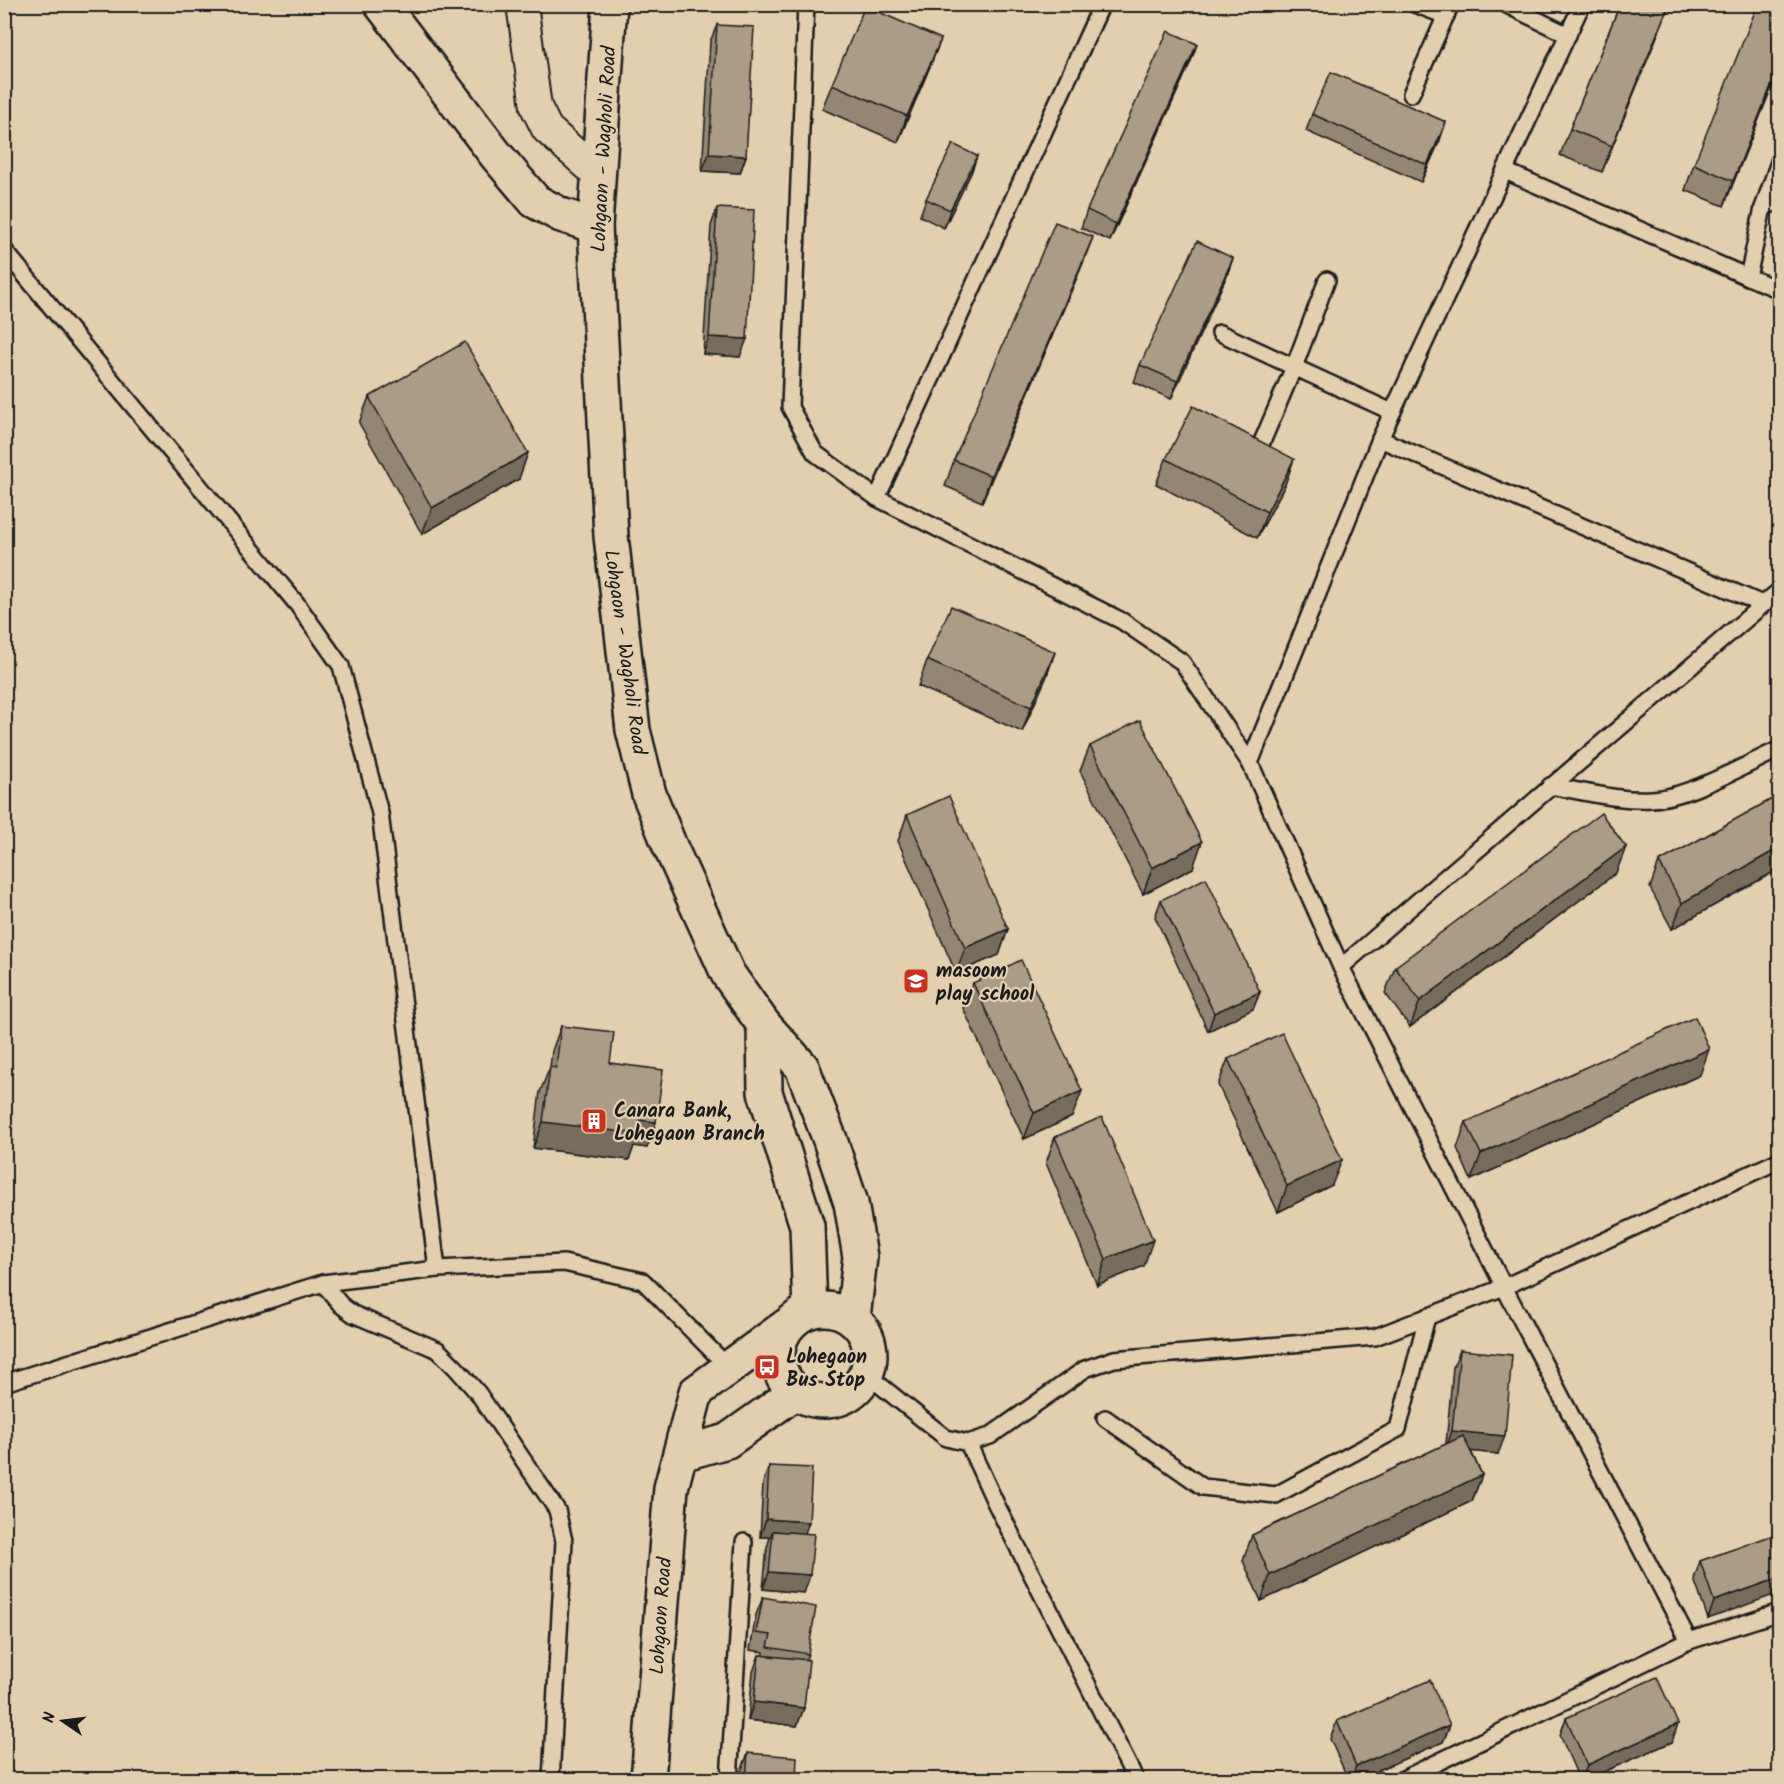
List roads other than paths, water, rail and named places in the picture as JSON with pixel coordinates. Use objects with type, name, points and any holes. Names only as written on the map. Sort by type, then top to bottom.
[{"type":"main road","points":[[381,4],[496,155],[536,201],[561,215],[595,226]]},
{"type":"main road","name":"Lohgaon - Wagholi Road","points":[[610,4],[595,226],[611,536],[633,729],[649,794],[728,974],[764,1025],[802,1067],[830,1140],[851,1203],[860,1257],[853,1318]]},
{"type":"main road","points":[[764,1025],[765,1092],[807,1226],[799,1317]]},
{"type":"main road","points":[[824,1308],[840,1311],[853,1318],[863,1330],[869,1344],[870,1359],[867,1374],[859,1386],[836,1400],[822,1401],[808,1399],[796,1392],[786,1381],[779,1367],[778,1352],[782,1337],[799,1317],[824,1308]]},
{"type":"main road","name":"Lohgaon Road","points":[[648,1779],[670,1488],[696,1392],[799,1317]]},
{"type":"main road","points":[[681,1454],[727,1441],[796,1392]]},
{"type":"street","points":[[522,4],[536,107],[547,129],[599,175]]},
{"type":"lane","points":[[806,4],[790,407],[815,453],[877,498],[1122,621],[1182,662],[1250,763],[1341,967],[1504,1287],[1689,1641]]},
{"type":"lane","points":[[877,498],[1102,4]]},
{"type":"lane","points":[[1411,94],[1448,10],[1414,4]]},
{"type":"lane","points":[[1504,4],[1568,35]]},
{"type":"lane","points":[[1250,763],[1380,439],[1582,4]]},
{"type":"lane","points":[[1748,277],[1763,208],[1779,159]]},
{"type":"lane","points":[[1505,171],[1779,290]]},
{"type":"lane","points":[[1763,208],[1779,200]]},
{"type":"lane","points":[[4,250],[297,604],[340,666],[380,813],[437,1269]]},
{"type":"lane","points":[[1256,456],[1327,280]]},
{"type":"lane","points":[[1220,333],[1392,412]]},
{"type":"lane","points":[[1380,439],[1762,604]]},
{"type":"lane","points":[[1341,967],[1779,590]]},
{"type":"lane","points":[[1550,786],[1652,800],[1685,792],[1779,749]]},
{"type":"lane","points":[[867,1374],[946,1438],[968,1443],[990,1436],[1084,1369],[1114,1359],[1375,1337],[1504,1287],[1779,1160]]},
{"type":"lane","points":[[4,1383],[323,1282],[437,1269],[564,1263],[643,1281],[729,1368]]},
{"type":"lane","points":[[323,1282],[341,1305],[353,1314],[438,1350],[478,1393],[557,1510],[564,1541],[551,1779]]},
{"type":"lane","points":[[1105,1418],[1203,1487],[1276,1496],[1398,1429],[1427,1317]]},
{"type":"lane","points":[[968,1443],[996,1504],[1136,1779]]},
{"type":"lane","points":[[729,1779],[744,1542]]},
{"type":"lane","points":[[1401,1779],[1689,1641],[1779,1612]]},
{"type":"place","name":"masoom play school","points":[[916,981]]},
{"type":"place","name":"Canara Bank, Lohegaon Branch","points":[[594,1121]]},
{"type":"place","name":"Lohegaon Bus Stop","points":[[767,1367]]}]
